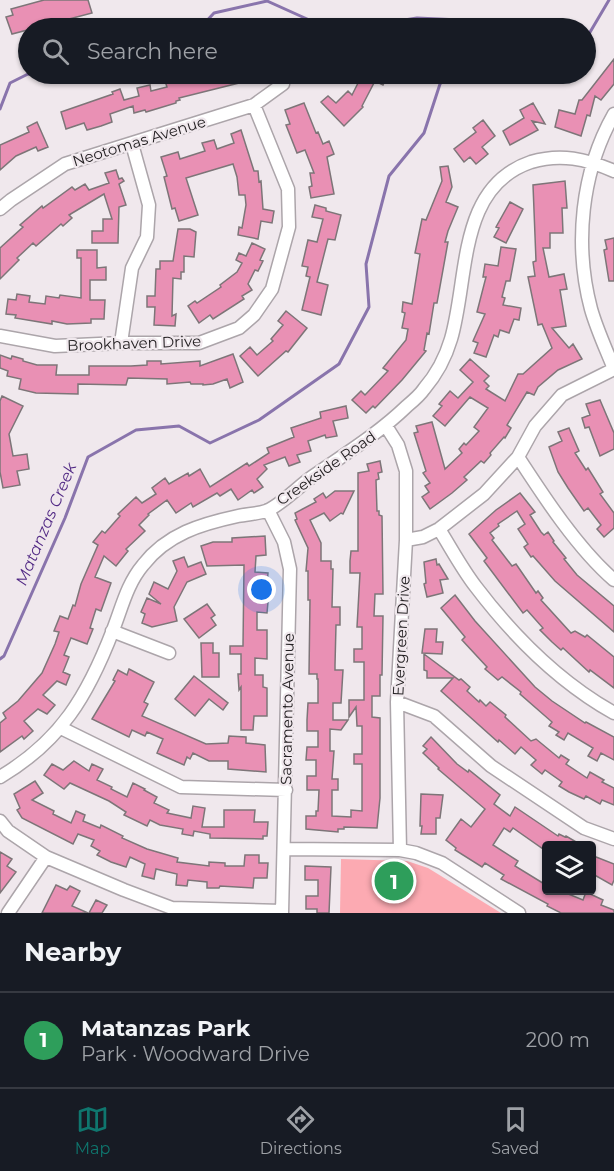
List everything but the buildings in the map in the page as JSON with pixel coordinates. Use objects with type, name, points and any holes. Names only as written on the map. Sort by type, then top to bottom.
[{"type":"street","name":"Neotomas Avenue","points":[[0,209],[65,164],[254,105],[283,84]]},
{"type":"street","name":"Brookhaven Drive","points":[[0,336],[55,346],[199,343],[239,328],[254,315],[272,289],[289,227],[288,189],[254,105]]},
{"type":"street","points":[[406,540],[423,537],[439,529],[484,494],[518,457],[535,426],[562,395],[614,369],[592,310],[584,271],[582,228],[584,204],[593,162],[605,130],[614,114]]},
{"type":"street","points":[[121,343],[132,268],[147,237],[149,205],[132,144]]},
{"type":"street","name":"Creekside Road","points":[[0,777],[32,757],[61,729],[90,682],[130,584],[144,563],[168,541],[186,530],[204,524],[268,510],[386,426],[424,390],[440,364],[451,339],[474,222],[483,201],[498,182],[519,166],[537,160],[566,156],[593,162],[614,171]]},
{"type":"street","name":"Evergreen Drive","points":[[386,426],[398,445],[406,471],[406,540],[397,702],[400,850]]},
{"type":"street","points":[[518,457],[552,508],[603,571],[614,580]]},
{"type":"street","name":"Sacramento Avenue","points":[[268,510],[285,542],[290,569],[282,912]]},
{"type":"street","points":[[439,529],[475,586],[515,634],[572,686],[614,713]]},
{"type":"street","points":[[112,631],[169,653]]},
{"type":"street","points":[[397,702],[434,716],[491,766],[584,828],[614,839]]},
{"type":"street","points":[[61,729],[181,787],[286,790]]},
{"type":"street","points":[[0,821],[8,831],[46,857],[172,908],[282,912]]},
{"type":"street","points":[[284,849],[400,850],[417,853],[442,863],[519,913]]},
{"type":"street","points":[[8,913],[46,857]]},
{"type":"shaded area","points":[[341,859],[407,861],[428,868],[501,913],[340,913]]},
{"type":"waterway","name":"Matanzas Creek","points":[[596,22],[609,0]]},
{"type":"waterway","points":[[209,18],[214,13],[267,1],[305,18]]},
{"type":"waterway","points":[[0,109],[10,83],[18,79]]},
{"type":"waterway","name":"Matanzas Creek","points":[[0,659],[4,656],[65,518],[88,457],[136,430],[179,426],[210,443],[259,420],[339,364],[369,307],[366,264],[389,176],[424,133],[440,84]]},
{"type":"place","name":"Matanzas Park","points":[[394,881]]}]
